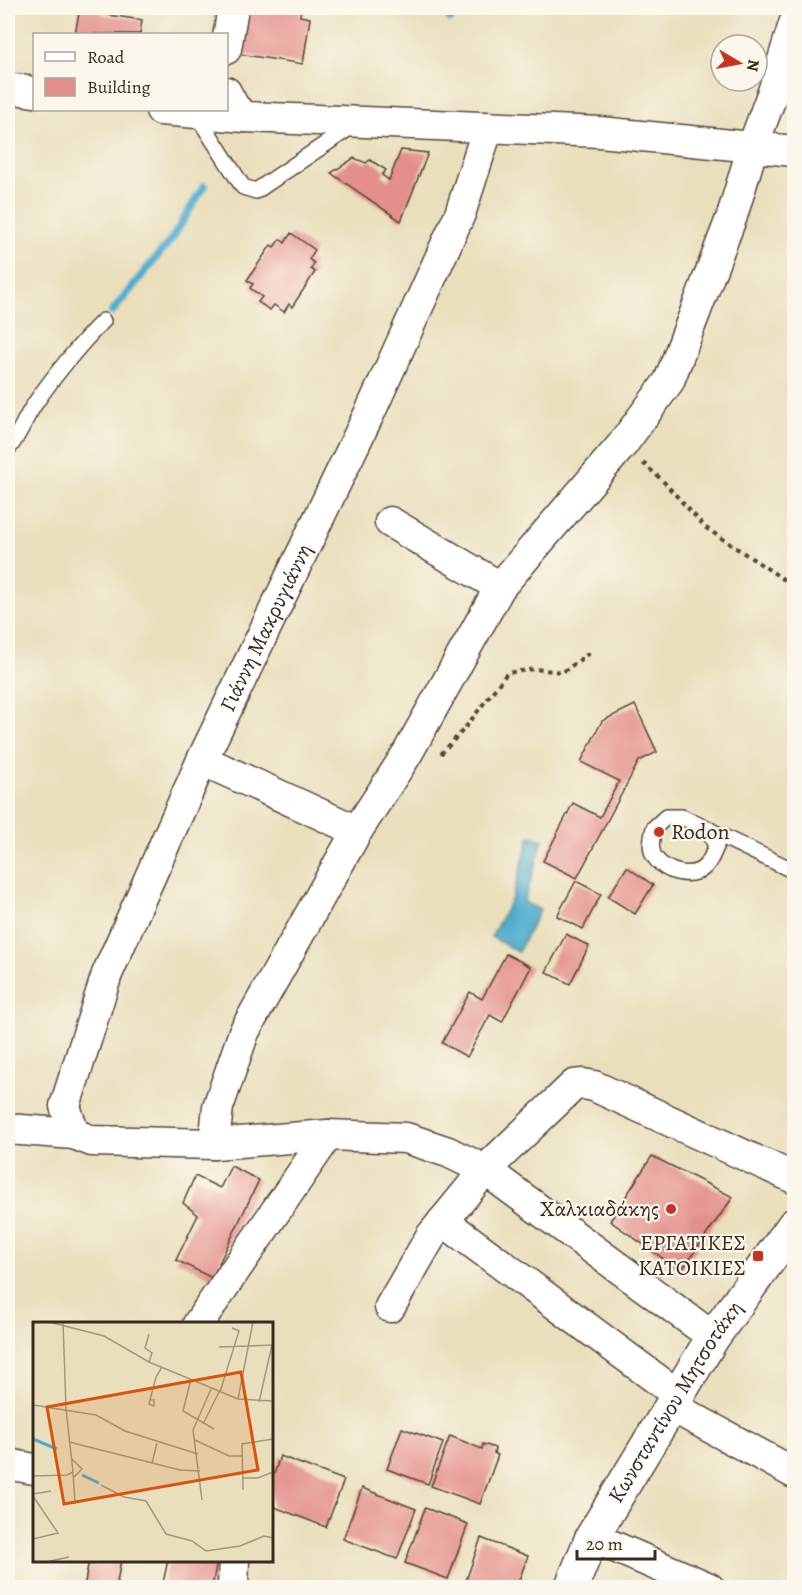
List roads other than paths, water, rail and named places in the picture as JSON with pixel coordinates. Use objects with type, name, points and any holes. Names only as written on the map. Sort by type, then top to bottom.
[{"type":"main road","name":"Κωνσταντίνου Μητσοτάκη","points":[[571,1587],[592,1538],[713,1337],[795,1225]]},
{"type":"street","points":[[228,37],[233,8]]},
{"type":"street","points":[[214,1144],[218,1107],[244,1032],[357,831],[407,754],[500,587],[622,445],[669,381],[732,216],[753,146],[795,24]]},
{"type":"street","points":[[8,88],[33,92]]},
{"type":"street","points":[[228,96],[234,107],[245,117]]},
{"type":"street","points":[[178,111],[245,117],[600,132],[795,151]]},
{"type":"street","name":"Γιάννη Μακρυγιάννη","points":[[74,1134],[65,1106],[107,974],[202,760],[371,410],[460,214],[488,128]]},
{"type":"street","points":[[390,522],[500,587]]},
{"type":"street","points":[[202,760],[357,831]]},
{"type":"street","points":[[390,1307],[409,1272],[443,1221],[485,1170],[574,1085],[583,1084],[615,1096],[795,1178]]},
{"type":"street","points":[[8,1129],[74,1134],[92,1141],[214,1144],[328,1135],[406,1138],[448,1152],[485,1170],[713,1337]]},
{"type":"street","points":[[199,1322],[328,1135]]},
{"type":"street","points":[[443,1221],[675,1401],[795,1473]]},
{"type":"street","points":[[8,1464],[33,1469]]},
{"type":"street","points":[[592,1538],[709,1587]]},
{"type":"street","points":[[233,1587],[234,1562]]},
{"type":"lane","points":[[195,112],[243,187],[256,190],[357,122]]},
{"type":"lane","points":[[8,449],[17,438],[34,405],[104,321]]},
{"type":"lane","points":[[709,829],[716,847],[707,866],[689,874],[668,869],[654,856],[651,844],[654,828],[666,817],[682,817],[709,829],[795,871]]},
{"type":"water","points":[[530,836],[543,840],[524,902],[540,910],[518,952],[491,937],[512,898]]},
{"type":"waterway","points":[[450,19],[465,8]]},
{"type":"waterway","points":[[112,312],[173,237],[204,186]]},
{"type":"place","name":"Rodon","points":[[659,832]]},
{"type":"place","name":"Χαλκιαδάκης","points":[[671,1209]]},
{"type":"place","name":"ΕΡΓΑΤΙΚΕΣ ΚΑΤΟΙΚΙΕΣ","points":[[758,1256]]}]
